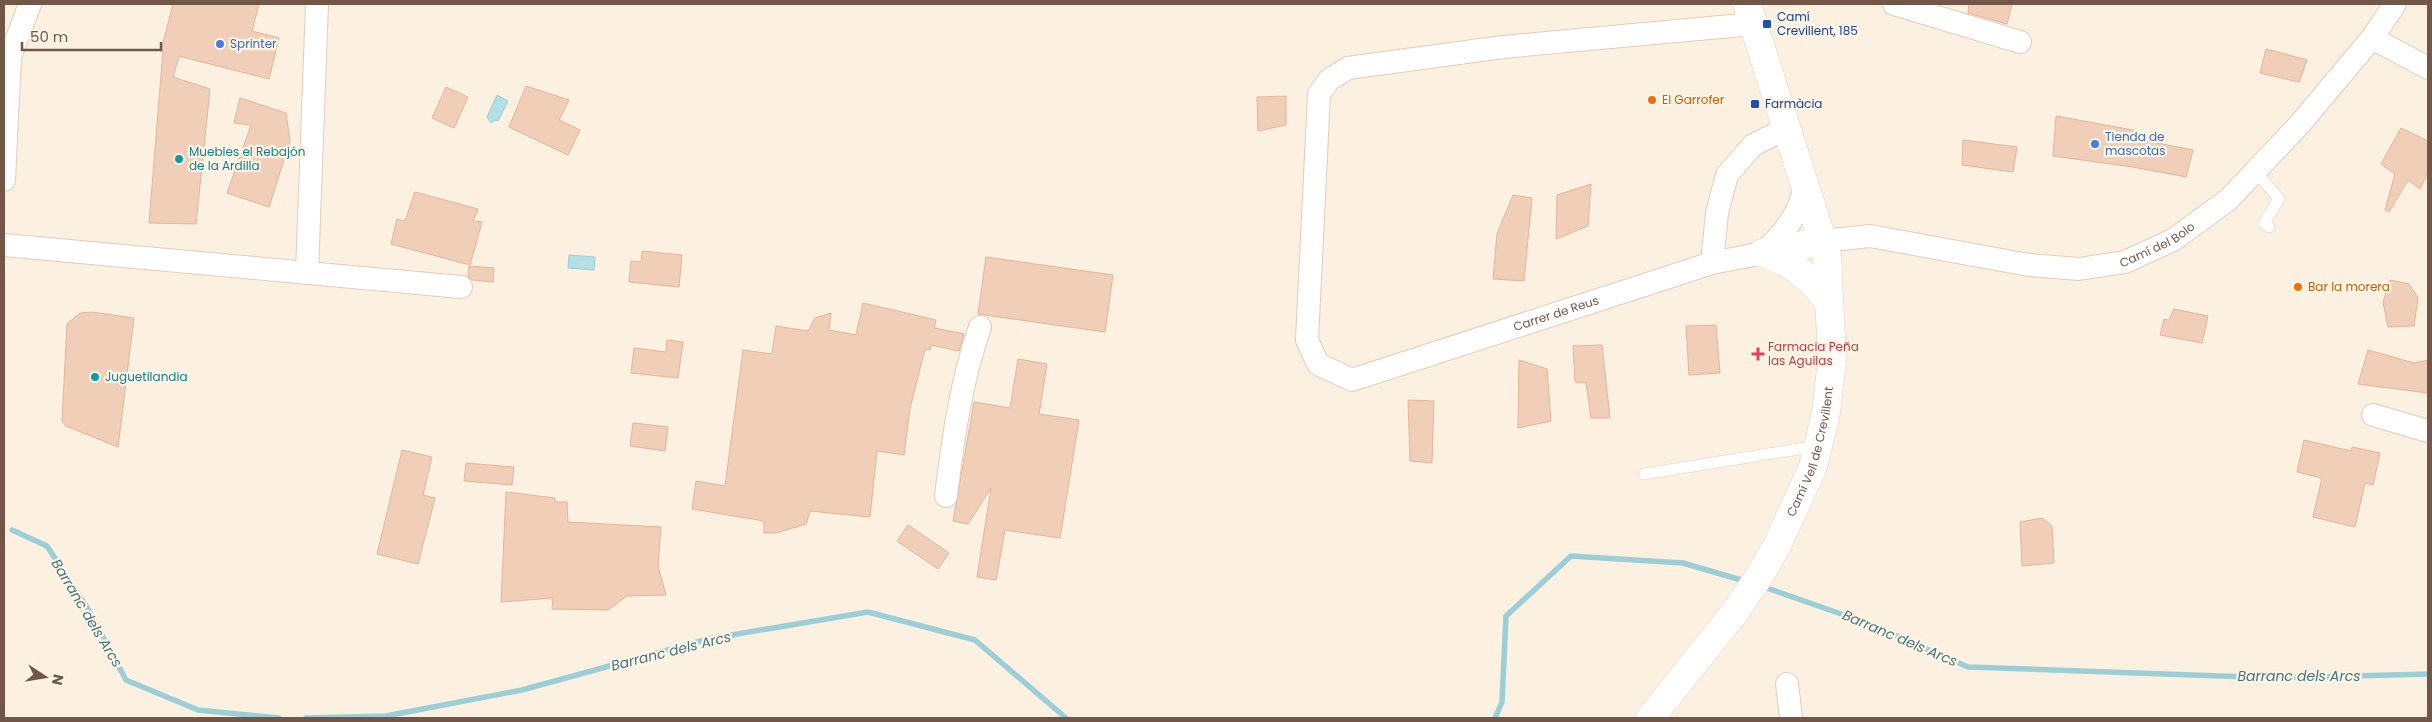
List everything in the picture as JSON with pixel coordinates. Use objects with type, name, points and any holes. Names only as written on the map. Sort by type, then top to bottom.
[{"type":"street","points":[[4,180],[10,57],[30,4]]},
{"type":"street","points":[[307,273],[317,4]]},
{"type":"street","points":[[1894,4],[2020,42]]},
{"type":"street","name":"Camí del Bolo","points":[[1821,234],[1870,236],[2028,266],[2078,269],[2125,262],[2173,240],[2228,200],[2299,125],[2372,38],[2395,4]]},
{"type":"street","name":"Camí Vell de Crevillent","points":[[1650,718],[1734,612],[1778,543],[1813,468],[1826,413],[1832,360],[1827,255],[1750,14]]},
{"type":"street","name":"Carrer de Reus","points":[[1750,14],[1348,68],[1329,80],[1319,94],[1307,340],[1318,364],[1352,380],[1712,263],[1763,253]]},
{"type":"street","points":[[2372,38],[2428,68]]},
{"type":"street","points":[[1712,263],[1717,213],[1726,175],[1753,145],[1786,129]]},
{"type":"street","points":[[1763,253],[1781,236],[1794,217],[1801,204],[1805,186]]},
{"type":"street","points":[[1763,253],[1821,234]]},
{"type":"street","points":[[4,245],[461,287]]},
{"type":"street","points":[[1763,253],[1775,257],[1798,271],[1818,287],[1828,300]]},
{"type":"street","points":[[946,496],[958,405],[967,363],[980,327]]},
{"type":"street","points":[[2373,415],[2428,431]]},
{"type":"street","points":[[1787,684],[1791,718]]},
{"type":"lane","points":[[2255,172],[2279,199],[2264,223],[2269,227]]},
{"type":"lane","points":[[1644,474],[1818,446]]},
{"type":"water","points":[[497,95],[508,101],[498,121],[495,120],[491,123],[487,117]]},
{"type":"water","points":[[569,255],[595,257],[594,270],[568,268]]},
{"type":"building","points":[[173,4],[259,4],[252,31],[279,38],[269,79],[179,56],[173,77],[210,89],[196,224],[149,223],[163,51],[161,51]]},
{"type":"building","points":[[1969,4],[2012,4],[2007,24],[1968,13]]},
{"type":"building","points":[[2266,49],[2307,60],[2299,82],[2260,73]]},
{"type":"building","points":[[526,86],[569,100],[559,120],[580,130],[568,155],[509,127]]},
{"type":"building","points":[[446,87],[468,97],[454,128],[432,118]]},
{"type":"building","points":[[1286,96],[1286,125],[1258,131],[1257,97]]},
{"type":"building","points":[[240,98],[286,113],[290,141],[269,207],[227,193],[251,125],[234,123]]},
{"type":"building","name":"Tienda de mascotas","points":[[2056,116],[2138,131],[2137,139],[2193,150],[2186,177],[2133,167],[2053,156]]},
{"type":"building","points":[[2401,128],[2428,141],[2428,172],[2420,189],[2408,180],[2389,212],[2385,210],[2395,174],[2381,164]]},
{"type":"building","points":[[1963,140],[2017,147],[2013,172],[1962,165]]},
{"type":"building","points":[[1591,184],[1588,226],[1556,239],[1557,195]]},
{"type":"building","points":[[415,192],[478,209],[473,221],[482,222],[470,265],[391,244],[397,219],[405,221]]},
{"type":"building","points":[[1513,195],[1532,198],[1524,281],[1493,279],[1497,234]]},
{"type":"building","points":[[642,251],[682,255],[679,287],[629,282],[631,261],[641,262]]},
{"type":"building","points":[[986,257],[1113,275],[1105,332],[978,314]]},
{"type":"building","points":[[469,266],[494,268],[493,282],[472,280],[468,276]]},
{"type":"building","points":[[2390,280],[2409,284],[2418,298],[2414,326],[2388,327],[2383,302]]},
{"type":"building","points":[[863,303],[936,320],[934,328],[964,334],[959,351],[931,345],[930,350],[925,349],[910,408],[904,455],[877,451],[870,517],[810,511],[806,524],[776,533],[764,533],[764,521],[692,509],[696,481],[725,486],[743,350],[772,354],[776,326],[808,331],[815,318],[831,313],[829,330],[856,335]]},
{"type":"building","points":[[2174,309],[2208,316],[2202,343],[2160,335],[2164,319],[2169,320]]},
{"type":"building","name":"Juguetilandia","points":[[91,312],[134,318],[118,447],[66,426],[62,421],[67,324],[80,313]]},
{"type":"building","points":[[1716,325],[1720,373],[1689,375],[1686,326]]},
{"type":"building","points":[[667,340],[683,342],[678,378],[631,373],[634,348],[666,352]]},
{"type":"building","points":[[1602,345],[1610,418],[1591,418],[1586,383],[1575,382],[1573,346]]},
{"type":"building","points":[[2368,350],[2414,363],[2428,360],[2428,393],[2358,384]]},
{"type":"building","points":[[1018,359],[1047,364],[1039,414],[1079,420],[1060,538],[1005,530],[996,580],[977,577],[991,488],[968,524],[953,521],[974,402],[1010,408]]},
{"type":"building","points":[[1519,360],[1547,369],[1551,421],[1518,428]]},
{"type":"building","points":[[1408,400],[1434,401],[1432,463],[1410,461]]},
{"type":"building","points":[[633,423],[668,427],[665,451],[630,446]]},
{"type":"building","points":[[2304,440],[2351,451],[2352,447],[2380,453],[2373,485],[2365,483],[2355,527],[2313,517],[2322,478],[2297,472]]},
{"type":"building","points":[[402,450],[432,457],[423,495],[435,498],[418,564],[377,554]]},
{"type":"building","points":[[466,463],[514,467],[512,485],[464,481]]},
{"type":"building","points":[[506,492],[555,498],[555,502],[567,502],[568,522],[661,527],[658,566],[666,595],[627,596],[608,610],[552,609],[553,598],[501,602]]},
{"type":"building","points":[[2042,518],[2052,526],[2054,563],[2022,566],[2020,522]]},
{"type":"building","points":[[908,525],[949,553],[938,569],[897,541]]},
{"type":"waterway","name":"Barranc dels Arcs","points":[[12,530],[47,546],[88,609],[126,680],[198,710],[279,718]]},
{"type":"waterway","name":"Barranc dels Arcs","points":[[1495,718],[1502,702],[1506,616],[1571,556],[1683,563],[1748,582]]},
{"type":"waterway","name":"Barranc dels Arcs","points":[[1761,586],[1867,623],[1968,667],[2276,678],[2428,674]]},
{"type":"waterway","name":"Barranc dels Arcs","points":[[306,718],[386,716],[522,690],[708,639],[868,612],[975,640],[1066,718]]},
{"type":"place","name":"Camí Crevillent, 185","points":[[1767,24]]},
{"type":"place","name":"Sprinter","points":[[220,44]]},
{"type":"place","name":"El Garrofer","points":[[1652,100]]},
{"type":"place","name":"Farmàcia","points":[[1755,104]]},
{"type":"place","name":"Tienda de mascotas","points":[[2095,144]]},
{"type":"place","name":"Muebles el Rebajón de la Ardilla","points":[[179,159]]},
{"type":"place","name":"Bar la morera","points":[[2298,287]]},
{"type":"place","name":"Farmacia Peña las Aguilas","points":[[1758,354]]},
{"type":"place","name":"Juguetilandia","points":[[95,377]]}]
